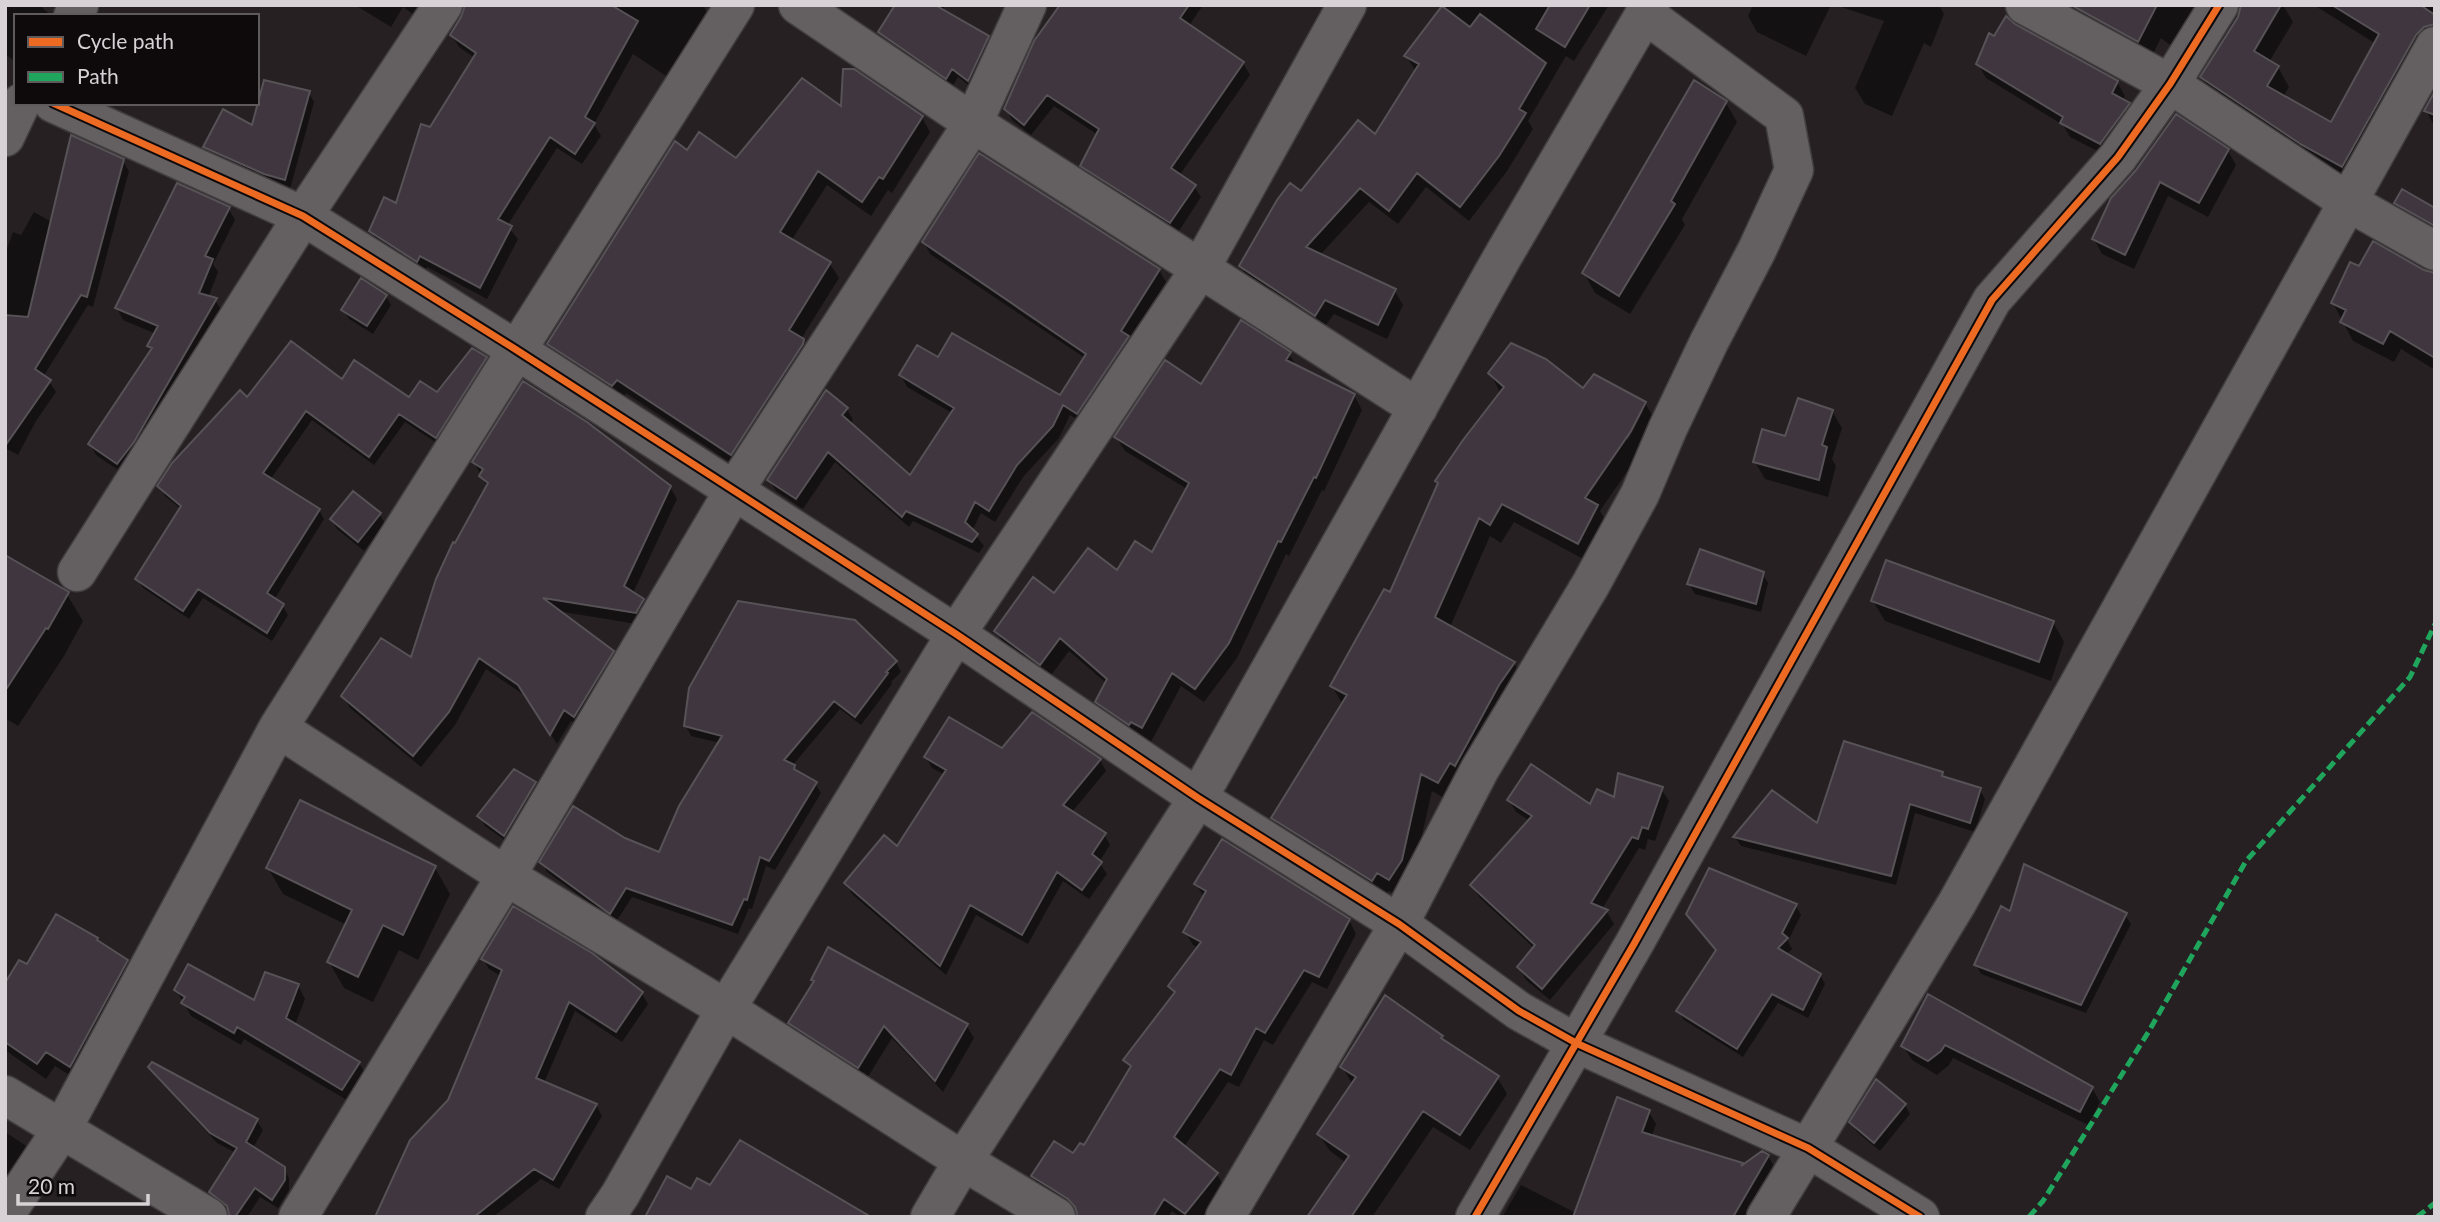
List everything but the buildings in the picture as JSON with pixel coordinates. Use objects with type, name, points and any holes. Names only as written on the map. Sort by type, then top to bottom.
[{"type":"street","points":[[77,572],[303,216],[443,5]]},
{"type":"street","points":[[5,1215],[62,1129],[278,727],[735,5]]},
{"type":"street","points":[[798,5],[973,123],[1419,408]]},
{"type":"street","points":[[298,1217],[506,876],[733,492],[973,123],[1027,5]]},
{"type":"street","points":[[605,1217],[726,1009],[957,634],[1200,269],[1347,5]]},
{"type":"street","points":[[2025,5],[2170,84],[2347,202],[2435,251]]},
{"type":"street","points":[[1475,1217],[1634,944],[1992,300],[2118,157],[2170,84],[2219,5]]},
{"type":"street","points":[[930,1217],[963,1161],[1198,798],[1503,256],[1648,9],[1784,116],[1794,170],[1674,415],[1640,494],[1591,584],[1480,769],[1399,924],[1225,1217]]},
{"type":"street","points":[[1766,1217],[1957,903],[2435,46]]},
{"type":"street","points":[[5,137],[20,105]]},
{"type":"street","points":[[57,105],[303,216],[515,349],[957,634],[1198,798],[1399,924],[1519,1011],[1576,1043],[1808,1147],[1920,1217]]},
{"type":"street","points":[[278,727],[506,876],[726,1009],[963,1161],[1056,1217]]},
{"type":"street","points":[[5,1095],[208,1217]]},
{"type":"marked path","points":[[2029,1217],[2043,1201],[2149,1031],[2246,861],[2410,677],[2435,624]]},
{"type":"marked path","points":[[2417,1217],[2435,1203]]},
{"type":"cycle path","points":[[1475,1217],[1634,944],[1992,300],[2118,157],[2170,84],[2219,5]]},
{"type":"cycle path","points":[[57,105],[303,216],[515,349],[956,634],[1198,798],[1399,924],[1519,1011],[1576,1043],[1808,1148],[1920,1217]]}]
